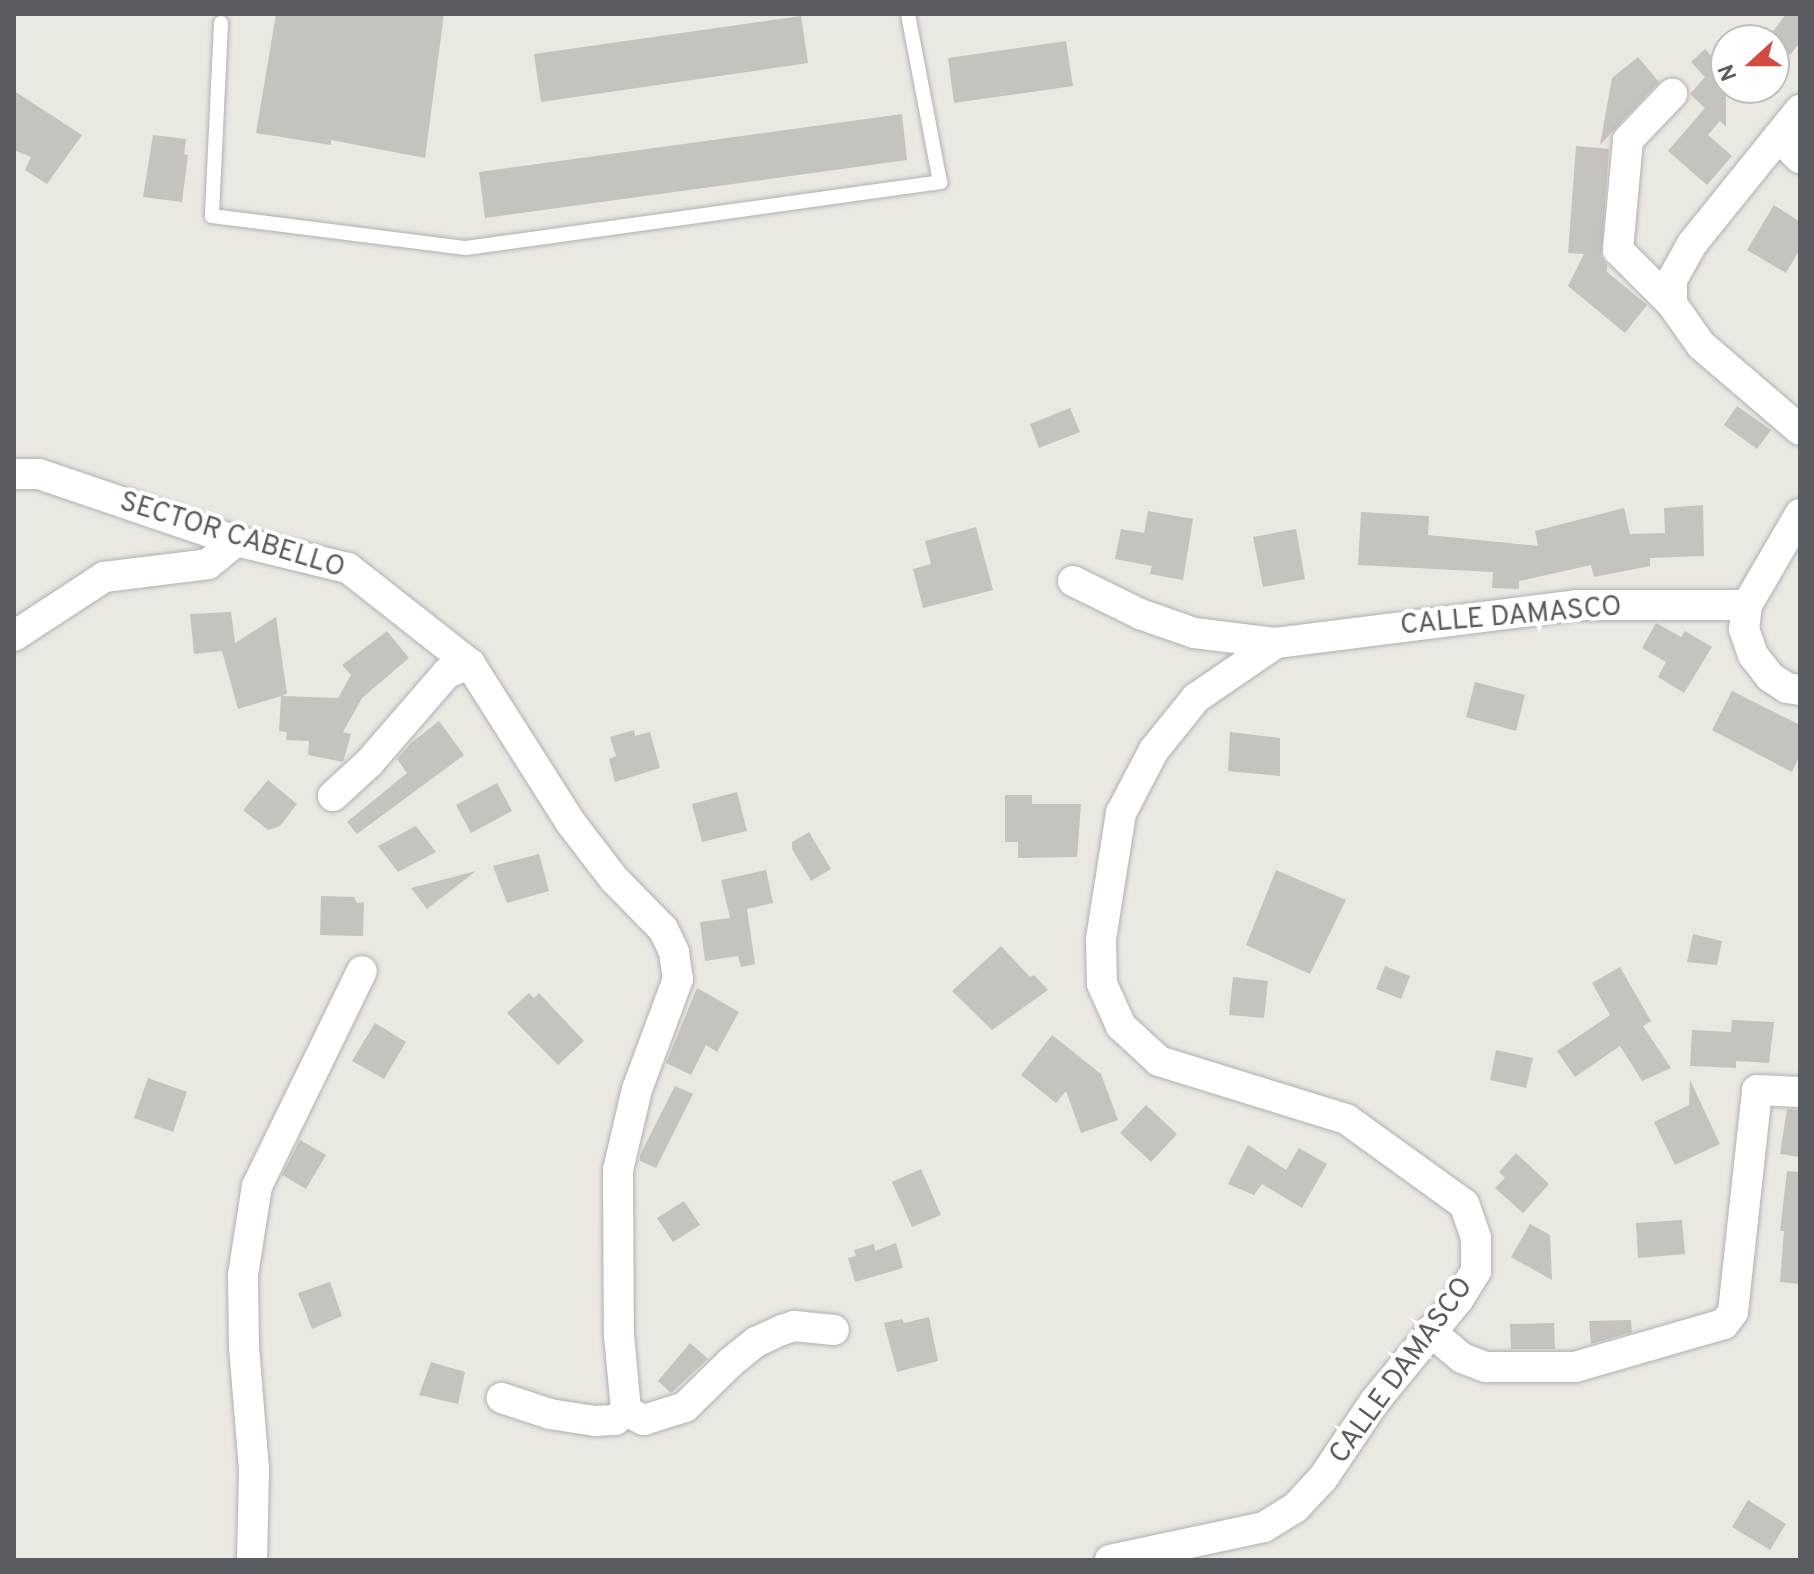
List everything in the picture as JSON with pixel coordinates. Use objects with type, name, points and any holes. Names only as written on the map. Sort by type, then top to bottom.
[{"type":"street","points":[[1672,94],[1628,140],[1618,250],[1672,304],[1701,345],[1800,430]]},
{"type":"street","points":[[1672,304],[1672,280],[1692,244],[1800,110]]},
{"type":"street","points":[[1778,137],[1800,158]]},
{"type":"street","name":"SECTOR CABELLO","points":[[14,474],[39,474],[236,541],[348,568],[470,664],[571,823],[614,879],[663,929],[674,952],[678,979],[637,1089],[618,1170],[619,1335],[626,1411]]},
{"type":"street","points":[[1795,529],[1747,605],[1744,629],[1753,655],[1770,677],[1787,688],[1800,690]]},
{"type":"street","points":[[14,636],[104,577],[208,564],[236,541]]},
{"type":"street","name":"CALLE DAMASCO","points":[[1073,581],[1140,614],[1194,633],[1276,643],[1577,605],[1747,605]]},
{"type":"street","name":"CALLE DAMASCO","points":[[1110,1560],[1264,1527],[1295,1508],[1323,1478],[1375,1401],[1458,1300],[1476,1271],[1476,1238],[1464,1204],[1346,1119],[1159,1061],[1121,1026],[1102,984],[1101,939],[1121,813],[1154,750],[1196,698],[1276,643]]},
{"type":"street","points":[[333,796],[369,763],[447,673],[470,664]]},
{"type":"street","points":[[252,1560],[254,1469],[244,1348],[243,1275],[257,1186],[362,971]]},
{"type":"street","points":[[1430,1331],[1462,1358],[1486,1367],[1575,1367],[1724,1324],[1733,1312],[1757,1090],[1800,1092]]},
{"type":"street","points":[[502,1398],[550,1414],[595,1421],[615,1420],[626,1411],[644,1420],[685,1407],[756,1342],[794,1326],[834,1330]]},
{"type":"lane","points":[[221,23],[212,216],[466,248],[940,182],[908,14]]},
{"type":"building","points":[[276,14],[444,14],[425,158],[331,140],[331,145],[256,133]]},
{"type":"building","points":[[1786,14],[1800,14],[1800,42],[1790,55],[1790,24],[1778,24]]},
{"type":"building","points":[[801,16],[808,63],[541,102],[534,54]]},
{"type":"building","points":[[1066,41],[1073,86],[954,103],[948,58]]},
{"type":"building","points":[[1705,49],[1710,54],[1710,104],[1726,104],[1726,127],[1720,121],[1708,135],[1732,156],[1707,185],[1668,151],[1705,108],[1690,94],[1705,77],[1691,62]]},
{"type":"building","points":[[1638,57],[1659,82],[1600,145],[1612,78]]},
{"type":"building","points":[[14,91],[82,135],[47,184],[25,170],[31,157],[14,150]]},
{"type":"building","points":[[902,114],[907,160],[485,218],[479,172]]},
{"type":"building","points":[[153,135],[186,139],[184,154],[188,155],[182,202],[143,197]]},
{"type":"building","points":[[1576,146],[1609,149],[1601,256],[1607,265],[1607,272],[1647,305],[1625,333],[1568,286],[1584,254],[1568,253]]},
{"type":"building","points":[[1774,205],[1800,222],[1800,249],[1786,273],[1747,250]]},
{"type":"building","points":[[1737,406],[1771,430],[1757,449],[1724,425]]},
{"type":"building","points":[[1070,408],[1080,432],[1039,448],[1030,424]]},
{"type":"building","points":[[1703,505],[1704,556],[1650,558],[1650,566],[1594,577],[1591,565],[1519,581],[1519,589],[1492,588],[1493,572],[1358,565],[1361,512],[1429,516],[1428,535],[1538,546],[1535,531],[1624,508],[1630,534],[1665,533],[1664,508]]},
{"type":"building","points":[[1148,511],[1193,519],[1183,580],[1150,574],[1152,566],[1115,559],[1121,529],[1144,533]]},
{"type":"building","points":[[976,527],[993,590],[923,608],[913,569],[931,564],[925,541]]},
{"type":"building","points":[[1296,529],[1305,579],[1263,587],[1253,537]]},
{"type":"building","points":[[231,612],[235,643],[276,617],[287,694],[238,709],[222,651],[194,654],[190,614]]},
{"type":"building","points":[[1656,623],[1681,637],[1685,631],[1712,647],[1684,693],[1658,677],[1666,662],[1642,648]]},
{"type":"building","points":[[387,631],[409,658],[362,698],[343,732],[351,734],[343,762],[308,755],[309,741],[286,740],[287,732],[279,731],[281,696],[338,698],[351,675],[342,665]]},
{"type":"building","points":[[1475,682],[1525,695],[1516,731],[1466,717]]},
{"type":"building","points":[[1732,691],[1800,725],[1800,755],[1792,772],[1712,730]]},
{"type":"building","points":[[439,721],[464,755],[357,834],[347,822],[407,773],[397,759],[411,743]]},
{"type":"building","points":[[634,730],[635,736],[650,732],[660,768],[615,782],[609,759],[616,756],[610,737]]},
{"type":"building","points":[[1230,732],[1280,738],[1280,776],[1228,771]]},
{"type":"building","points":[[268,780],[297,804],[280,826],[268,830],[243,810]]},
{"type":"building","points":[[497,783],[512,811],[471,833],[456,805]]},
{"type":"building","points":[[737,792],[747,831],[702,842],[692,804]]},
{"type":"building","points":[[1005,795],[1032,795],[1032,804],[1081,804],[1077,857],[1018,858],[1018,842],[1005,842]]},
{"type":"building","points":[[416,826],[436,852],[398,872],[378,846]]},
{"type":"building","points":[[809,832],[831,869],[811,881],[792,849],[792,842]]},
{"type":"building","points":[[539,854],[549,891],[507,903],[493,866]]},
{"type":"building","points":[[766,870],[773,903],[747,909],[755,964],[741,967],[738,956],[705,961],[700,922],[730,918],[721,880]]},
{"type":"building","points":[[1276,870],[1346,900],[1310,974],[1246,945]]},
{"type":"building","points":[[476,871],[427,909],[411,888]]},
{"type":"building","points":[[321,896],[354,897],[357,903],[364,902],[363,936],[320,935]]},
{"type":"building","points":[[1693,934],[1722,941],[1717,965],[1687,962]]},
{"type":"building","points":[[1001,946],[1030,977],[1034,975],[1048,990],[992,1030],[952,991]]},
{"type":"building","points":[[1385,966],[1410,976],[1401,999],[1376,989]]},
{"type":"building","points":[[1620,967],[1651,1021],[1643,1026],[1671,1068],[1642,1081],[1620,1046],[1575,1077],[1557,1051],[1610,1015],[1592,983]]},
{"type":"building","points":[[1233,977],[1268,981],[1264,1018],[1229,1015]]},
{"type":"building","points":[[697,988],[739,1012],[717,1052],[706,1045],[691,1075],[666,1063]]},
{"type":"building","points":[[529,993],[534,998],[539,993],[584,1041],[558,1065],[507,1013]]},
{"type":"building","points":[[1732,1020],[1774,1022],[1769,1063],[1736,1061],[1736,1068],[1690,1066],[1692,1030],[1731,1032]]},
{"type":"building","points":[[375,1023],[406,1042],[384,1079],[352,1061]]},
{"type":"building","points":[[1052,1035],[1101,1074],[1118,1120],[1081,1133],[1066,1091],[1056,1103],[1021,1075]]},
{"type":"building","points":[[1496,1050],[1533,1058],[1526,1088],[1490,1080]]},
{"type":"building","points":[[148,1078],[187,1092],[173,1132],[134,1118]]},
{"type":"building","points":[[1690,1080],[1720,1144],[1675,1165],[1654,1122],[1689,1105]]},
{"type":"building","points":[[675,1086],[693,1094],[656,1168],[640,1161],[640,1155]]},
{"type":"building","points":[[1146,1105],[1177,1134],[1151,1162],[1120,1133]]},
{"type":"building","points":[[1787,1109],[1800,1110],[1800,1157],[1780,1154]]},
{"type":"building","points":[[300,1140],[326,1155],[306,1189],[282,1175]]},
{"type":"building","points":[[1248,1145],[1286,1170],[1299,1148],[1327,1164],[1302,1208],[1262,1184],[1254,1195],[1228,1184]]},
{"type":"building","points":[[1516,1153],[1549,1184],[1523,1213],[1495,1188],[1505,1178],[1499,1172]]},
{"type":"building","points":[[921,1169],[941,1215],[912,1227],[892,1182]]},
{"type":"building","points":[[1787,1171],[1800,1172],[1800,1284],[1780,1282],[1784,1231],[1780,1231]]},
{"type":"building","points":[[684,1201],[700,1225],[673,1242],[657,1218]]},
{"type":"building","points":[[1682,1220],[1685,1254],[1638,1258],[1636,1223]]},
{"type":"building","points":[[1530,1224],[1550,1235],[1552,1280],[1511,1257]]},
{"type":"building","points":[[896,1243],[903,1268],[855,1282],[848,1258],[856,1256],[854,1250],[874,1244],[875,1251]]},
{"type":"building","points":[[330,1282],[342,1316],[312,1329],[298,1293]]},
{"type":"building","points":[[929,1317],[938,1361],[897,1372],[884,1323],[902,1319],[904,1323]]},
{"type":"building","points":[[1631,1320],[1632,1332],[1591,1344],[1589,1321]]},
{"type":"building","points":[[1554,1323],[1555,1349],[1511,1349],[1510,1324]]},
{"type":"building","points":[[690,1343],[708,1359],[671,1393],[658,1381]]},
{"type":"building","points":[[431,1362],[465,1372],[458,1404],[419,1395]]},
{"type":"building","points":[[1748,1500],[1786,1524],[1770,1550],[1732,1527]]}]
